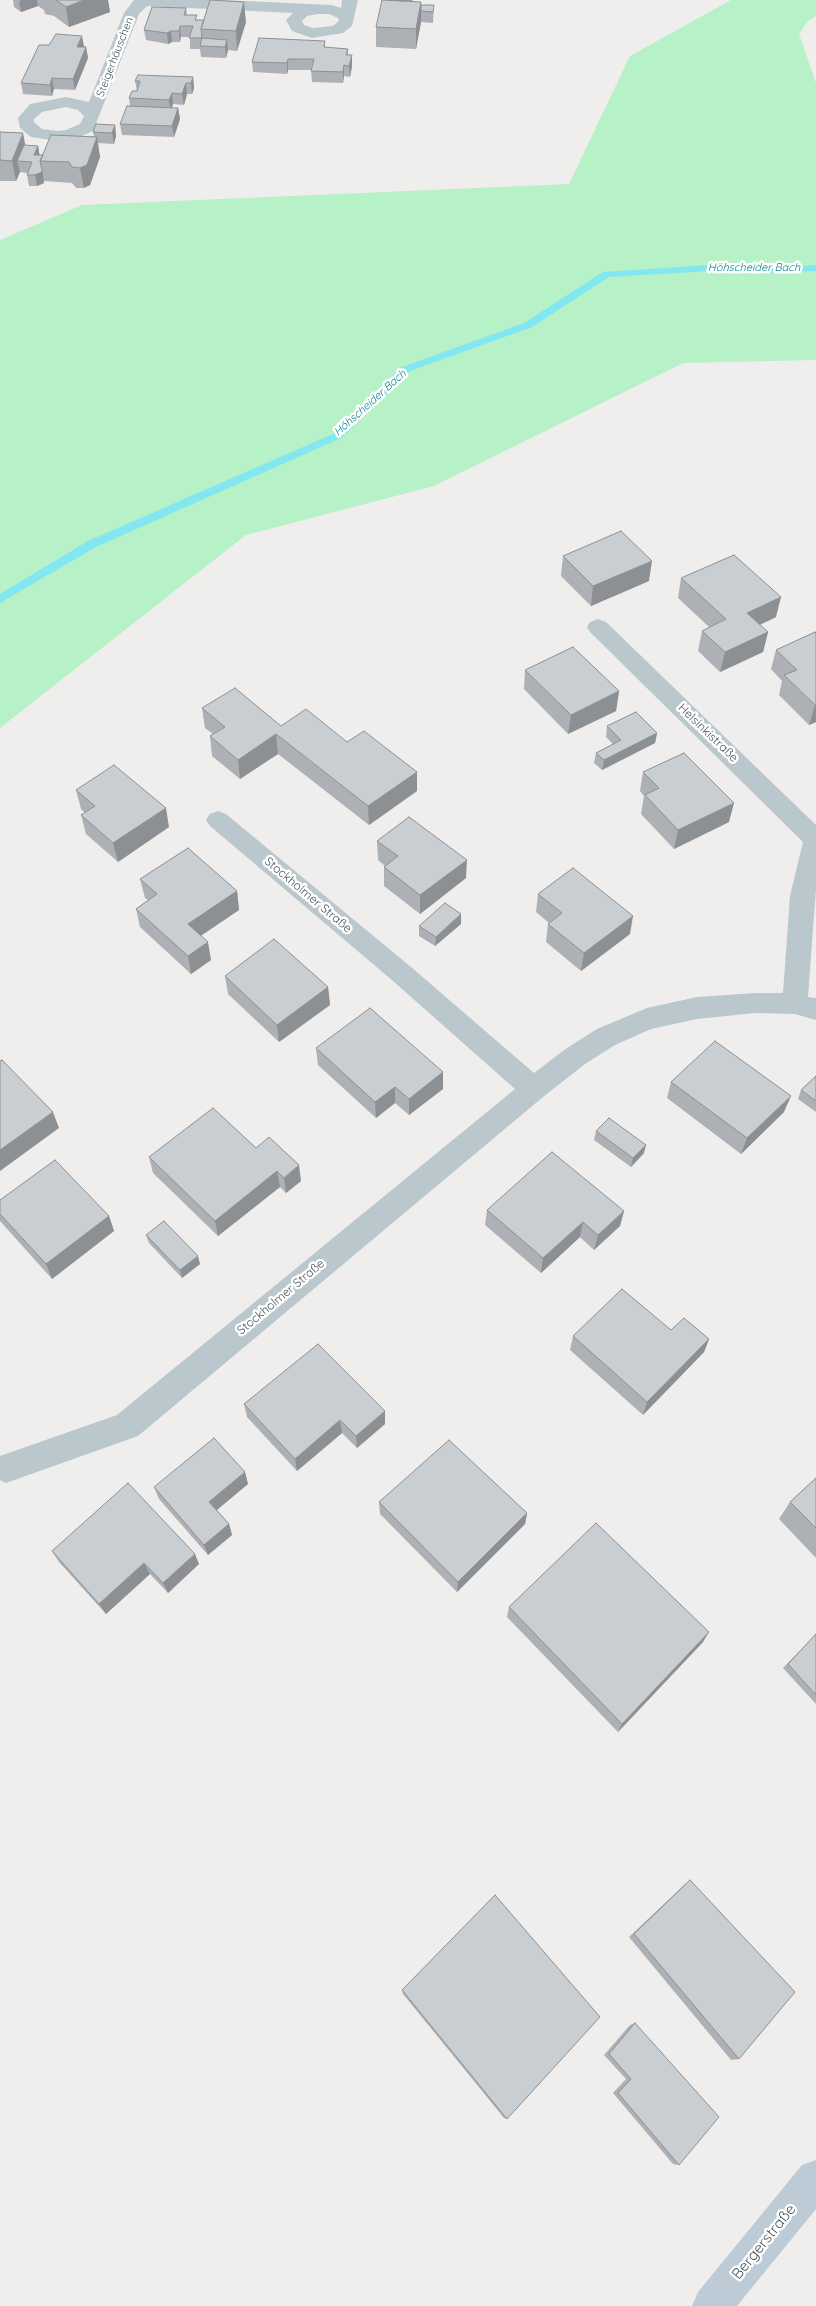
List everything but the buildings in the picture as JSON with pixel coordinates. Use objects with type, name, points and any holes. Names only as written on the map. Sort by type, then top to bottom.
[{"type":"street","name":"Steigerhäuschen","points":[[92,116],[132,13],[142,0],[332,10],[343,15],[346,19]]},
{"type":"street","points":[[317,9],[296,16],[294,24],[304,31],[321,34],[342,27],[346,19],[350,0]]},
{"type":"street","name":"Helsinkistraße","points":[[598,627],[816,840],[802,896],[806,1006]]},
{"type":"street","name":"Stockholmer Straße","points":[[218,820],[402,974],[534,1089]]},
{"type":"street","name":"Stockholmer Straße","points":[[6,1468],[127,1426],[534,1089],[583,1051],[630,1024],[668,1013],[726,1005],[806,1006]]},
{"type":"street","name":"Bergerstraße","points":[[712,2306],[816,2179]]},
{"type":"green space","points":[[731,0],[816,0],[816,16],[808,21],[799,34],[816,83],[816,360],[683,363],[434,486],[246,535],[0,728],[0,240],[82,205],[569,184],[630,56]]},
{"type":"waterway","name":"Höhscheider Bach","points":[[0,599],[92,544],[337,436],[406,369],[528,325],[607,274],[710,268],[770,270],[816,268]]}]
